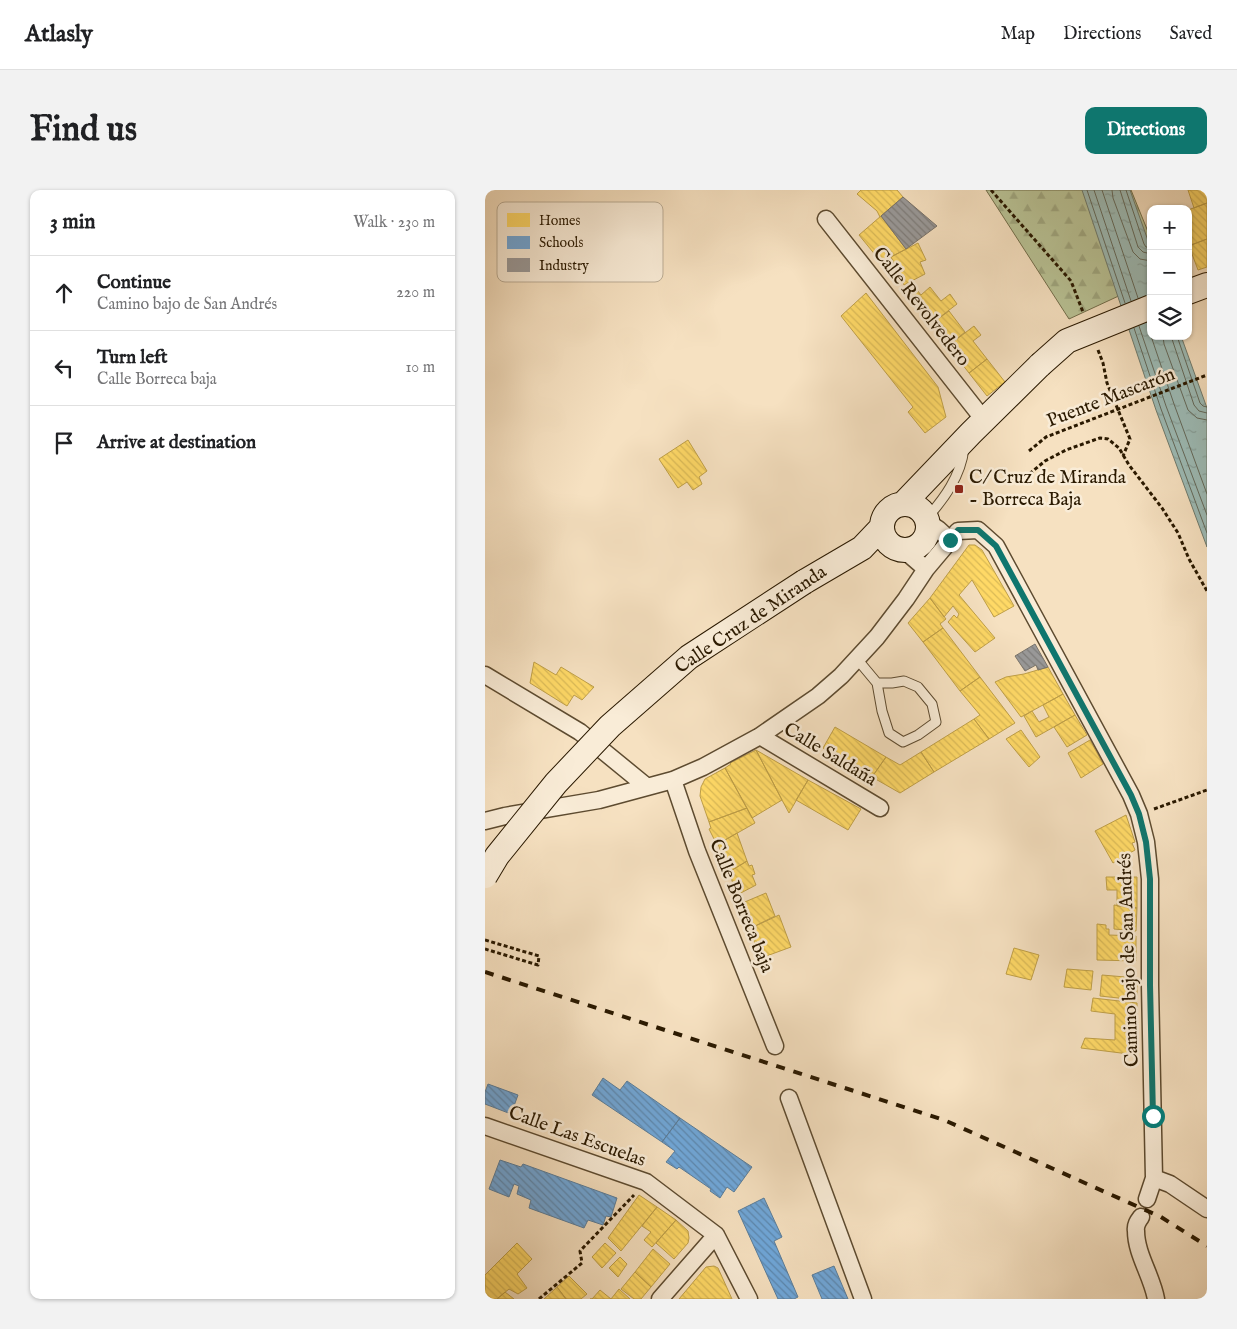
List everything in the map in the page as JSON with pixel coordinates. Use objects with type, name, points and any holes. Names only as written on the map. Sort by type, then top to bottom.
[{"type":"street","name":"Calle Revolvedero","points":[[826,220],[984,420]]},
{"type":"street","points":[[1192,291],[1207,285]]},
{"type":"street","points":[[926,569],[893,541],[886,514],[893,507],[903,504],[984,420],[1067,342],[1147,309]]},
{"type":"street","points":[[893,541],[916,548],[924,540],[927,531],[926,519],[950,456]]},
{"type":"street","points":[[485,821],[599,800],[673,780],[703,767],[760,736],[818,696],[841,676],[883,630],[926,569],[950,540],[926,519],[916,507],[903,504]]},
{"type":"street","name":"Camino bajo de San Andrés","points":[[950,540],[958,530],[978,530],[996,546],[1131,795],[1139,814],[1146,842],[1150,879],[1154,1178],[1147,1199]]},
{"type":"street","name":"Calle Cruz de Miranda","points":[[485,876],[497,856],[556,783],[610,726],[689,657],[804,582],[862,548],[893,541]]},
{"type":"street","points":[[485,675],[580,732],[646,786]]},
{"type":"street","name":"Calle Saldaña","points":[[760,736],[880,808]]},
{"type":"street","name":"Calle Borreca baja","points":[[673,780],[697,851],[775,1046]]},
{"type":"street","points":[[789,1098],[863,1299]]},
{"type":"street","name":"Calle Las Escuelas","points":[[485,1126],[646,1182],[715,1235],[749,1299]]},
{"type":"street","points":[[1154,1178],[1170,1184],[1207,1209]]},
{"type":"street","points":[[1141,1217],[1136,1231],[1154,1288],[1155,1299]]},
{"type":"street","points":[[660,1299],[715,1235]]},
{"type":"lane","points":[[926,519],[942,502],[954,480],[963,460],[966,439]]},
{"type":"lane","points":[[857,659],[877,683],[882,711],[889,733],[903,742],[918,735],[937,722],[932,704],[918,688],[903,682],[877,683]]},
{"type":"path","name":"Puente Mascarón","points":[[1029,451],[1046,437],[1207,375]]},
{"type":"path","points":[[1005,477],[1022,480],[1045,461],[1066,450],[1100,438],[1108,439],[1119,448],[1129,465],[1162,508],[1178,533],[1189,560],[1207,591]]},
{"type":"path","points":[[1139,814],[1207,790]]},
{"type":"path","points":[[485,940],[539,956],[538,966],[485,949]]},
{"type":"path","points":[[539,1299],[582,1263],[580,1251],[646,1182]]},
{"type":"green space","points":[[986,190],[1131,190],[1147,229],[1147,283],[1069,319]]},
{"type":"water","points":[[1082,190],[1130,190],[1147,238],[1147,340],[1182,340],[1207,408],[1207,547],[1156,410]]},
{"type":"building: Homes","points":[[861,190],[897,190],[903,197],[880,217],[877,211],[857,194]]},
{"type":"building: Homes","points":[[1188,190],[1207,190],[1207,203],[1194,208]]},
{"type":"building: Homes","points":[[1207,203],[1207,239],[1192,245],[1192,209]]},
{"type":"building: Homes","points":[[881,216],[906,249],[881,262],[859,235]]},
{"type":"building: Homes","points":[[1207,239],[1207,267],[1198,270],[1192,254],[1192,245]]},
{"type":"building: Homes","points":[[918,243],[926,260],[920,262],[925,274],[904,285],[891,257]]},
{"type":"building: Homes","points":[[930,287],[941,301],[950,294],[957,304],[931,324],[909,296],[917,290],[921,295]]},
{"type":"building: Homes","points":[[866,293],[938,387],[946,417],[925,433],[908,412],[913,407],[841,316]]},
{"type":"building: Homes","points":[[949,311],[965,332],[948,346],[931,324]]},
{"type":"building: Homes","points":[[974,326],[981,335],[973,341],[987,359],[969,373],[948,346]]},
{"type":"building: Homes","points":[[987,359],[1005,382],[987,396],[969,373]]},
{"type":"building: Homes","points":[[688,440],[707,471],[699,477],[702,484],[693,490],[687,482],[678,488],[659,459]]},
{"type":"building: Homes","points":[[969,545],[975,545],[982,550],[1014,606],[994,617],[972,580],[959,595],[995,638],[975,652],[948,622],[954,615],[957,618],[959,614],[953,606],[944,617],[930,598]]},
{"type":"building: Homes","points":[[930,598],[946,619],[940,624],[943,628],[923,642],[908,623]]},
{"type":"building: Homes","points":[[943,628],[980,677],[960,691],[923,642]]},
{"type":"building: Homes","points":[[534,662],[556,675],[561,667],[594,687],[582,700],[574,695],[567,706],[530,683]]},
{"type":"building: Homes","points":[[1048,667],[1063,694],[1021,717],[995,682],[1006,677]]},
{"type":"building: Homes","points":[[980,677],[1015,723],[989,739],[974,719],[980,715],[960,691]]},
{"type":"building: Homes","points":[[1063,694],[1075,715],[1036,737],[1024,716],[1032,711],[1039,722],[1049,717],[1043,705]]},
{"type":"building: Homes","points":[[1075,715],[1087,735],[1067,747],[1054,727]]},
{"type":"building: Homes","points":[[974,719],[989,739],[934,772],[921,752]]},
{"type":"building: Homes","points":[[835,727],[886,757],[872,777],[823,748]]},
{"type":"building: Homes","points":[[1021,730],[1040,757],[1029,767],[1006,739]]},
{"type":"building: Homes","points":[[1090,740],[1103,764],[1081,778],[1068,753]]},
{"type":"building: Homes","points":[[756,750],[808,780],[789,813],[782,800]]},
{"type":"building: Homes","points":[[756,750],[782,800],[752,818],[725,768],[730,763]]},
{"type":"building: Homes","points":[[921,752],[934,772],[900,793],[872,777],[886,757],[900,765]]},
{"type":"building: Homes","points":[[725,768],[747,808],[709,822],[700,796],[701,787],[705,779]]},
{"type":"building: Homes","points":[[808,780],[861,809],[848,830],[796,800]]},
{"type":"building: Homes","points":[[747,808],[755,823],[718,844],[709,829],[711,828],[709,822]]},
{"type":"building: Homes","points":[[1126,815],[1135,842],[1132,843],[1135,850],[1113,863],[1095,831]]},
{"type":"building: Homes","points":[[737,833],[747,861],[729,872],[718,844]]},
{"type":"building: Homes","points":[[747,861],[749,866],[752,865],[755,874],[752,875],[756,885],[737,895],[729,872]]},
{"type":"building: Homes","points":[[1106,877],[1137,877],[1137,908],[1117,906],[1117,890],[1107,890]]},
{"type":"building: Homes","points":[[766,893],[775,916],[749,929],[740,904]]},
{"type":"building: Homes","points":[[1114,905],[1137,908],[1136,931],[1114,929]]},
{"type":"building: Homes","points":[[779,915],[791,947],[761,958],[749,929]]},
{"type":"building: Homes","points":[[1097,924],[1106,925],[1106,929],[1109,929],[1109,935],[1136,936],[1136,961],[1097,960]]},
{"type":"building: Homes","points":[[1014,948],[1039,955],[1031,980],[1006,974]]},
{"type":"building: Homes","points":[[1067,969],[1093,971],[1091,990],[1064,987]]},
{"type":"building: Homes","points":[[1102,975],[1137,978],[1137,1000],[1100,996]]},
{"type":"building: Homes","points":[[1093,998],[1137,1003],[1137,1055],[1081,1048],[1085,1038],[1115,1040],[1115,1014],[1091,1011]]},
{"type":"building: Homes","points":[[639,1195],[657,1207],[621,1251],[608,1238]]},
{"type":"building: Homes","points":[[657,1207],[676,1220],[652,1247],[644,1240],[651,1232],[642,1226]]},
{"type":"building: Homes","points":[[676,1220],[688,1231],[689,1238],[688,1243],[674,1259],[656,1243]]},
{"type":"building: Homes","points":[[517,1243],[532,1259],[517,1274],[527,1288],[518,1294],[509,1289],[497,1299],[485,1299],[485,1275]]},
{"type":"building: Homes","points":[[605,1243],[616,1253],[602,1268],[592,1257]]},
{"type":"building: Homes","points":[[653,1249],[670,1264],[651,1287],[635,1272]]},
{"type":"building: Homes","points":[[620,1257],[627,1264],[618,1277],[609,1268]]},
{"type":"building: Homes","points":[[714,1266],[718,1268],[732,1299],[679,1299],[706,1267]]},
{"type":"building: Homes","points":[[635,1272],[651,1287],[641,1299],[634,1299],[621,1289]]},
{"type":"building: Homes","points":[[569,1276],[587,1294],[581,1299],[566,1299],[557,1287]]},
{"type":"building: Homes","points":[[557,1287],[566,1299],[544,1299]]},
{"type":"building: Homes","points":[[619,1289],[630,1299],[611,1299]]},
{"type":"building: Homes","points":[[600,1290],[611,1299],[592,1299]]},
{"type":"building: Homes","points":[[505,1292],[514,1299],[497,1299]]},
{"type":"building: Schools","points":[[603,1078],[620,1090],[627,1081],[680,1118],[662,1142],[592,1095]]},
{"type":"building: Schools","points":[[488,1084],[518,1095],[511,1114],[485,1104],[485,1092]]},
{"type":"building: Schools","points":[[680,1118],[752,1167],[734,1192],[727,1187],[720,1198],[710,1191],[711,1189],[679,1167],[677,1169],[666,1162],[675,1151],[662,1142]]},
{"type":"building: Schools","points":[[500,1160],[521,1167],[523,1164],[617,1198],[611,1217],[606,1216],[603,1225],[588,1220],[584,1228],[529,1208],[531,1200],[517,1194],[519,1186],[514,1184],[509,1197],[489,1189]]},
{"type":"building: Schools","points":[[764,1198],[782,1237],[774,1241],[798,1297],[794,1299],[778,1299],[738,1211]]},
{"type":"building: Schools","points":[[834,1266],[848,1299],[822,1299],[812,1275]]},
{"type":"building: Industry","points":[[903,197],[937,226],[906,249],[881,216]]},
{"type":"building: Industry","points":[[1035,644],[1048,667],[1038,670],[1036,665],[1025,671],[1015,656]]},
{"type":"railway","points":[[485,972],[944,1120],[1161,1217],[1207,1246]]},
{"type":"place","name":"C/ Cruz de Miranda - Borreca Baja","points":[[959,489]]},
{"type":"route","points":[[950,540],[958,530],[978,530],[996,546],[1131,795],[1139,814],[1146,842],[1150,879],[1153,1116]]}]
